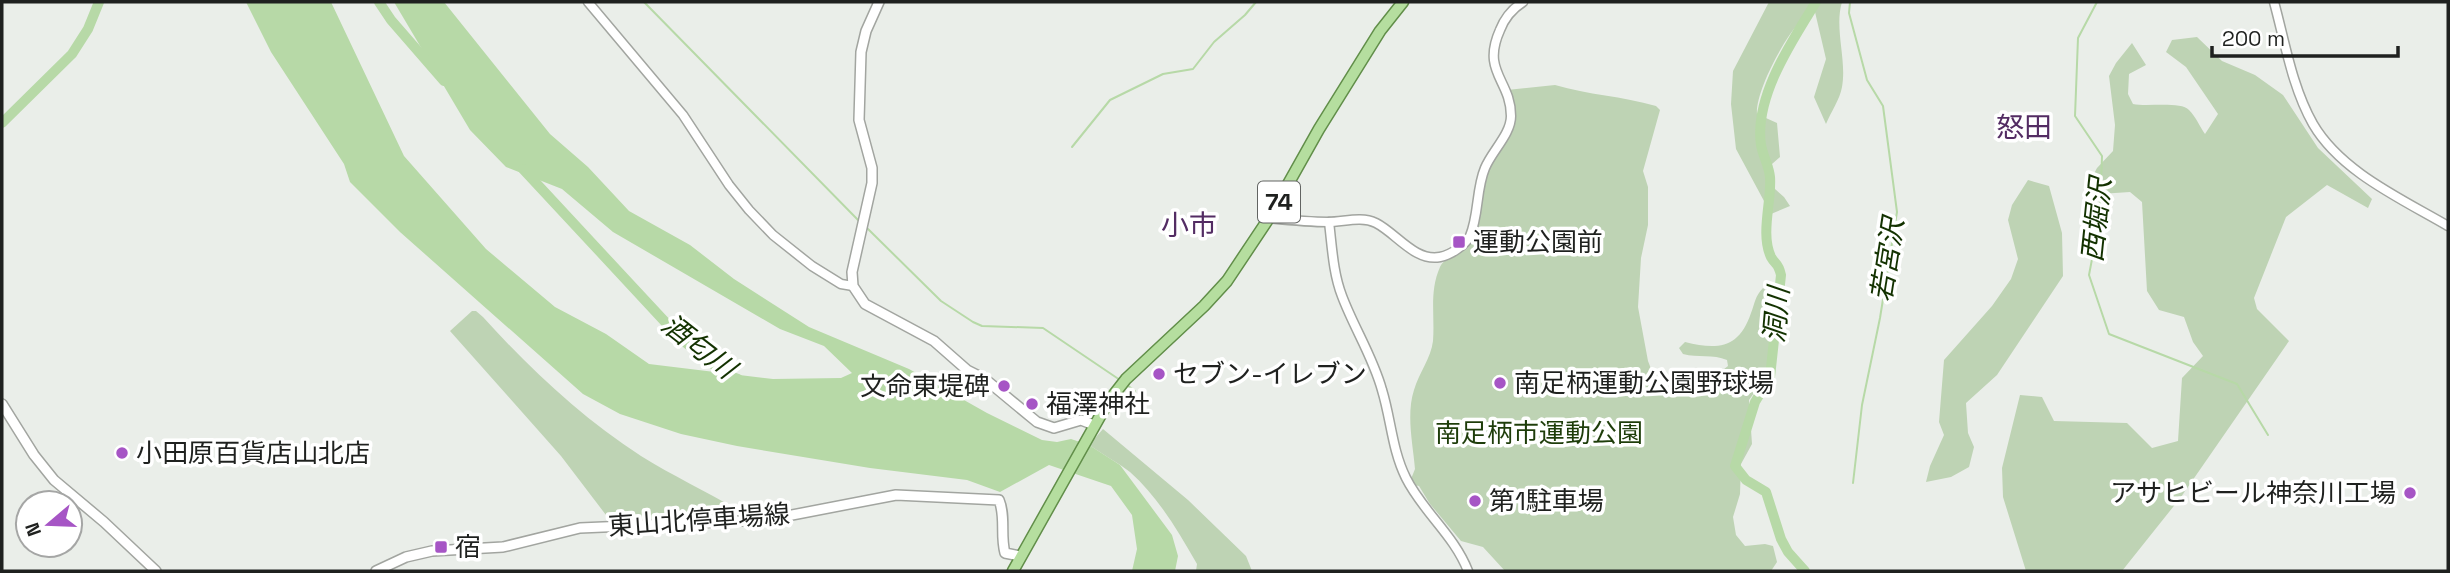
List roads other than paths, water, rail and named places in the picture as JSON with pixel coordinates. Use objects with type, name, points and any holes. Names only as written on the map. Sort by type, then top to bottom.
[{"type":"main road","points":[[879,2],[866,31],[861,52],[859,120],[872,168],[872,183],[852,272],[853,286],[865,304],[934,341],[967,370],[985,379],[1037,422],[1054,428],[1081,420],[1094,425]]},
{"type":"main road","name":"74","points":[[1013,571],[1094,425],[1123,383],[1151,353],[1205,306],[1227,281],[1269,218],[1318,130],[1380,32],[1403,2]]},
{"type":"main road","points":[[2,404],[54,480],[156,571]]},
{"type":"main road","name":"東山北停車場線","points":[[376,571],[406,557],[432,551],[503,547],[579,528],[766,520],[896,495],[999,500],[1003,509],[1002,544],[1005,553],[1020,556]]},
{"type":"street","points":[[588,2],[683,115],[729,185],[749,210],[773,235],[812,267],[841,284],[853,286]]},
{"type":"street","points":[[1269,218],[1329,222],[1360,219],[1374,222],[1413,249],[1430,257],[1447,255],[1461,247],[1469,237],[1483,170],[1511,120],[1508,100],[1494,68],[1493,47],[1505,19],[1515,7],[1524,2]]},
{"type":"street","points":[[2274,2],[2299,91],[2323,138],[2356,170],[2448,226]]},
{"type":"street","points":[[1329,222],[1340,293],[1379,380],[1404,475],[1418,501],[1457,548],[1468,571]]},
{"type":"waterway","points":[[2,123],[72,54],[88,29],[99,2]]},
{"type":"waterway","name":"酒匂川","points":[[379,2],[391,20],[444,81]]},
{"type":"waterway","points":[[644,2],[860,222]]},
{"type":"waterway","points":[[1072,147],[1110,100],[1163,74],[1193,69],[1214,42],[1256,2]]},
{"type":"waterway","name":"洞川","points":[[1805,571],[1788,552],[1781,539],[1766,492],[1746,480],[1735,466],[1755,402],[1770,377],[1781,275],[1771,257],[1766,238],[1770,177],[1761,145],[1763,108],[1777,70],[1816,2]]},
{"type":"waterway","name":"若宮沢","points":[[1850,2],[1849,13],[1867,80],[1883,106],[1897,212],[1880,318],[1862,405],[1853,483]]},
{"type":"waterway","name":"西堀沢","points":[[2097,2],[2078,38],[2075,116],[2102,156],[2100,217],[2089,275],[2109,334],[2237,384],[2268,435]]},
{"type":"waterway","name":"酒匂川","points":[[523,169],[681,339],[727,375],[738,379]]},
{"type":"waterway","points":[[867,228],[941,301],[973,322],[982,326],[1043,328],[1120,380]]},
{"type":"waterway","points":[[1127,385],[1135,391]]},
{"type":"place","name":"運動公園前","points":[[1459,242]]},
{"type":"place","name":"セブン-イレブン","points":[[1159,374]]},
{"type":"place","name":"南足柄運動公園野球場","points":[[1500,383]]},
{"type":"place","name":"文命東堤碑","points":[[1004,386]]},
{"type":"place","name":"福澤神社","points":[[1032,404]]},
{"type":"place","name":"小田原百貨店山北店","points":[[122,453]]},
{"type":"place","name":"アサヒビール神奈川工場","points":[[2410,493]]},
{"type":"place","name":"第1駐車場","points":[[1475,501]]},
{"type":"place","name":"宿","points":[[441,547]]},
{"type":"district","name":"怒田","points":[[2024,127]]},
{"type":"district","name":"小市","points":[[1189,225]]},
{"type":"park label","name":"南足柄市運動公園","points":[[1539,433]]}]
